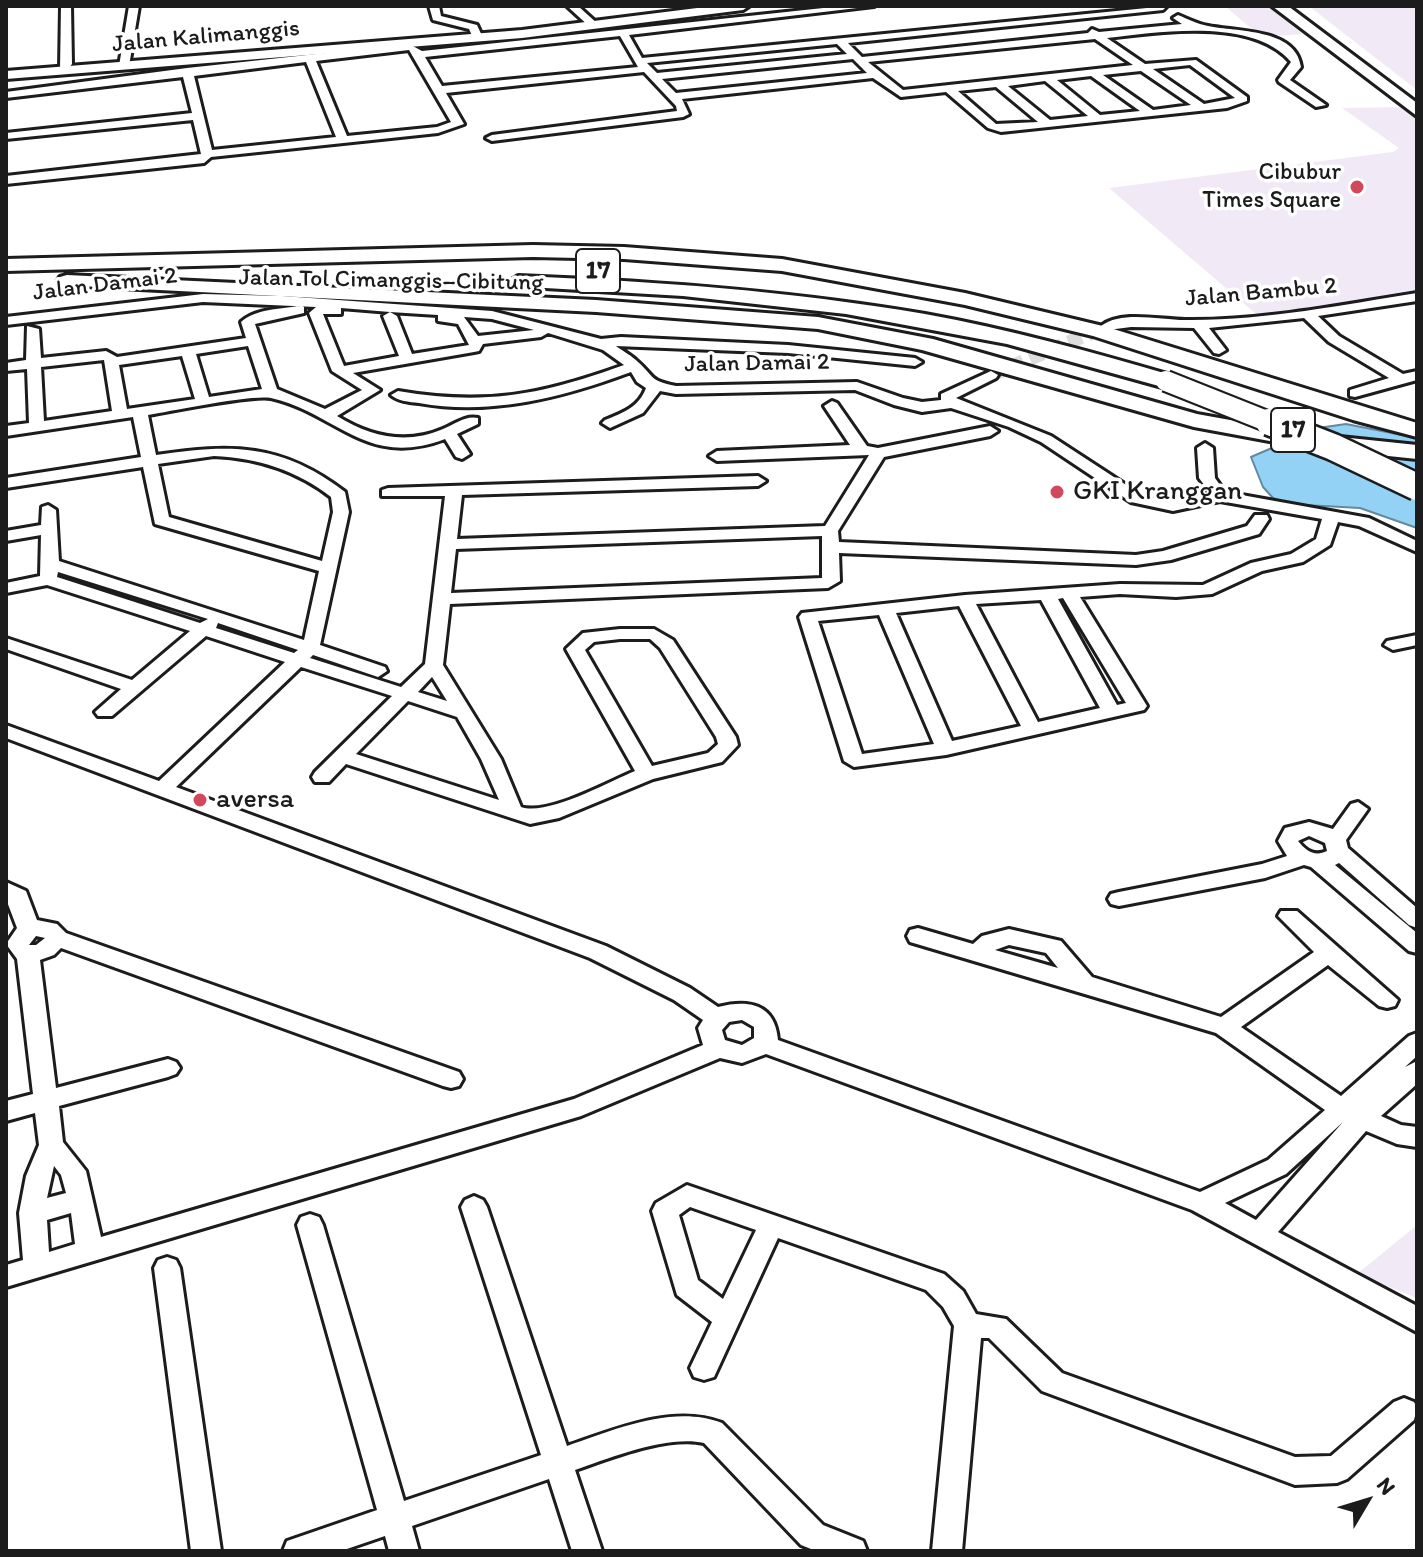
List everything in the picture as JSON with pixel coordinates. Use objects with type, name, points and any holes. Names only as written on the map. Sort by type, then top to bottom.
[{"type":"highway","points":[[1279,6],[1417,111]]},
{"type":"highway","points":[[1296,6],[1417,99]]},
{"type":"highway","points":[[6,265],[533,251],[624,253],[782,265],[965,299],[1100,331],[1358,404],[1417,430]]},
{"type":"highway","name":"Jalan Tol Cimanggis–Cibitung","points":[[6,265],[451,267],[713,276],[842,291],[1092,343],[1173,375],[1417,487]]},
{"type":"highway","points":[[6,277],[596,306],[818,323],[925,344],[1194,420],[1257,433],[1417,452]]},
{"type":"highway","name":"Jalan Tol Cimanggis–Cibitung","points":[[6,277],[449,280],[703,290],[917,317],[1173,375],[1289,410],[1417,467]]},
{"type":"main road","name":"Jalan Kalimanggis","points":[[6,75],[478,38],[743,6]]},
{"type":"street","points":[[65,70],[66,6]]},
{"type":"street","points":[[124,66],[134,6]]},
{"type":"street","points":[[434,6],[437,18],[473,27],[478,38]]},
{"type":"street","points":[[572,6],[594,25]]},
{"type":"street","points":[[440,90],[644,66],[785,43],[869,6]]},
{"type":"street","points":[[963,25],[1126,6]]},
{"type":"street","points":[[420,54],[624,34],[963,25],[1162,6],[1189,26]]},
{"type":"street","points":[[1068,17],[1201,107]]},
{"type":"street","points":[[963,25],[989,46]]},
{"type":"street","points":[[644,66],[858,58],[1189,26],[1251,33],[1278,45],[1296,62],[1296,67],[1283,80],[1320,105]]},
{"type":"street","points":[[819,28],[841,57],[871,79],[901,94],[1210,61]]},
{"type":"street","points":[[819,28],[858,58],[871,79]]},
{"type":"street","points":[[492,138],[681,115],[684,112],[681,105],[644,66],[624,34]]},
{"type":"street","points":[[6,95],[161,79],[187,71],[409,47],[420,54],[458,124],[452,128],[207,154],[198,160],[6,180]]},
{"type":"street","points":[[309,58],[342,139]]},
{"type":"street","points":[[950,90],[994,127],[1238,103],[1243,98],[1192,62]]},
{"type":"street","points":[[187,71],[207,154]]},
{"type":"street","points":[[1093,73],[1149,112]]},
{"type":"street","points":[[1048,78],[1097,118]]},
{"type":"street","points":[[672,97],[871,79]]},
{"type":"street","points":[[999,84],[1048,124]]},
{"type":"street","points":[[6,136],[196,116]]},
{"type":"street","name":"Jalan Bambu 2","points":[[1108,326],[1123,322],[1199,325],[1308,315],[1417,297]]},
{"type":"street","name":"Jalan Damai 2","points":[[6,321],[192,299],[282,300],[492,315],[599,344],[635,366],[642,379],[654,386],[676,390],[857,386],[922,407],[952,403]]},
{"type":"street","points":[[319,310],[316,313],[339,371],[373,390],[332,413],[323,414]]},
{"type":"street","points":[[270,392],[248,322],[257,317],[319,310],[458,319],[463,321],[476,345],[470,350],[339,371]]},
{"type":"street","points":[[1308,315],[1334,339],[1410,378]]},
{"type":"street","points":[[390,316],[408,361]]},
{"type":"street","points":[[1199,325],[1219,350]]},
{"type":"street","points":[[32,329],[37,427]]},
{"type":"street","points":[[474,341],[546,332]]},
{"type":"street","points":[[112,362],[254,341]]},
{"type":"street","points":[[599,344],[621,341],[788,349],[915,362]]},
{"type":"street","points":[[188,351],[203,402]]},
{"type":"street","points":[[6,367],[97,354],[109,356],[120,414]]},
{"type":"street","points":[[398,395],[454,403],[503,400],[603,378],[635,366]]},
{"type":"street","points":[[991,375],[946,397],[952,403],[1014,424],[1046,439],[1137,499],[1173,506],[1220,496],[1363,522],[1417,547]]},
{"type":"street","points":[[1358,404],[1410,378]]},
{"type":"street","points":[[610,423],[643,408],[650,401],[654,386]]},
{"type":"street","points":[[6,431],[270,392],[323,414],[345,428],[386,441],[412,443],[447,433],[473,421]]},
{"type":"street","points":[[832,406],[869,451]]},
{"type":"street","points":[[140,411],[151,460],[158,517],[163,522],[327,568]]},
{"type":"street","points":[[721,484],[716,449],[773,454],[869,451],[990,431]]},
{"type":"street","points":[[447,433],[458,444],[462,454]]},
{"type":"street","points":[[1205,448],[1207,478],[1220,496]]},
{"type":"street","points":[[6,483],[214,451],[240,451],[268,458],[328,486],[339,495],[341,512],[306,653],[163,788]]},
{"type":"street","points":[[442,599],[831,581],[829,539],[869,451]]},
{"type":"street","points":[[749,497],[773,454]]},
{"type":"street","points":[[388,493],[758,481]]},
{"type":"street","points":[[322,777],[434,665],[454,491]]},
{"type":"street","points":[[48,510],[50,572]]},
{"type":"street","points":[[1069,594],[1137,706],[946,749],[854,761],[808,617],[965,600],[1120,589],[1206,590],[1257,567],[1297,558],[1316,547],[1324,541],[1331,517]]},
{"type":"street","points":[[448,544],[829,539],[1136,560],[1165,556],[1253,530],[1261,519]]},
{"type":"street","points":[[6,536],[47,529]]},
{"type":"street","points":[[50,572],[202,631],[306,653]]},
{"type":"street","points":[[6,588],[50,572],[219,617],[461,712]]},
{"type":"street","points":[[1047,595],[1112,712]]},
{"type":"street","points":[[965,600],[1033,731]]},
{"type":"street","points":[[885,609],[946,749]]},
{"type":"street","points":[[105,712],[219,617]]},
{"type":"street","points":[[342,756],[538,817],[647,774],[715,758],[728,745],[726,737],[667,644],[654,634],[589,637],[575,649],[647,774]]},
{"type":"street","points":[[1393,645],[1417,640]]},
{"type":"street","points":[[6,643],[133,687]]},
{"type":"street","points":[[434,665],[496,770],[511,801],[512,811]]},
{"type":"street","points":[[6,731],[598,952],[682,994],[717,1018]]},
{"type":"street","points":[[1119,899],[1311,860],[1333,859],[1337,845],[1358,809]]},
{"type":"street","points":[[1417,920],[1337,845],[1316,830],[1303,829],[1292,833],[1289,846],[1417,945]]},
{"type":"street","points":[[6,889],[18,896],[29,942],[51,1145],[73,1171],[89,1252]]},
{"type":"street","points":[[1394,899],[1417,896]]},
{"type":"street","points":[[1289,916],[1387,1000]]},
{"type":"street","points":[[918,936],[1224,1027],[1351,1114],[1397,1134],[1417,1137]]},
{"type":"street","points":[[29,942],[46,950],[56,938],[451,1079]]},
{"type":"street","points":[[1224,1027],[1329,953]]},
{"type":"street","points":[[736,1011],[756,1015],[767,1029],[763,1044],[753,1052],[740,1054],[720,1048],[710,1034],[717,1018],[736,1011]]},
{"type":"street","points":[[1259,1235],[1351,1114],[1417,1042]]},
{"type":"street","points":[[763,1044],[1201,1203],[1417,1320]]},
{"type":"street","points":[[6,1276],[581,1106],[623,1085],[662,1074],[720,1048]]},
{"type":"street","points":[[6,1111],[168,1068]]},
{"type":"street","points":[[1201,1203],[1277,1167],[1417,1070]]},
{"type":"street","points":[[37,1267],[32,1213],[38,1170],[51,1145]]},
{"type":"street","points":[[726,1317],[686,1287],[665,1211],[687,1195],[935,1282],[953,1299],[968,1325],[947,1551]]},
{"type":"street","points":[[32,1213],[80,1200]]},
{"type":"street","points":[[474,1207],[560,1461],[587,1551]]},
{"type":"street","points":[[704,1368],[772,1223]]},
{"type":"street","points":[[310,1225],[404,1551]]},
{"type":"street","points":[[167,1268],[206,1551]]},
{"type":"street","points":[[968,1325],[996,1327],[1052,1382],[1295,1471],[1337,1469],[1404,1411]]},
{"type":"street","points":[[298,1551],[618,1442],[689,1427],[712,1432],[812,1535],[852,1551]]},
{"type":"shaded area","points":[[1225,6],[1268,6],[1303,34],[1261,37]]},
{"type":"shaded area","points":[[1309,6],[1417,6],[1417,90],[1328,21]]},
{"type":"shaded area","name":"Cibubur Times Square","points":[[1405,107],[1417,117],[1417,294],[1262,319],[1109,188],[1393,152],[1399,148],[1342,108]]},
{"type":"shaded area","points":[[1417,1225],[1417,1298],[1357,1274]]},
{"type":"water","points":[[1346,424],[1417,438],[1417,528],[1360,508],[1287,504],[1273,498],[1263,487],[1251,457],[1318,428]]},
{"type":"tunnel","points":[[991,375],[1108,326]]},
{"type":"place","name":"Cibubur Times Square","points":[[1357,187]]},
{"type":"place","name":"GKI Kranggan","points":[[1057,492]]},
{"type":"place","name":"aversa","points":[[200,800]]}]
